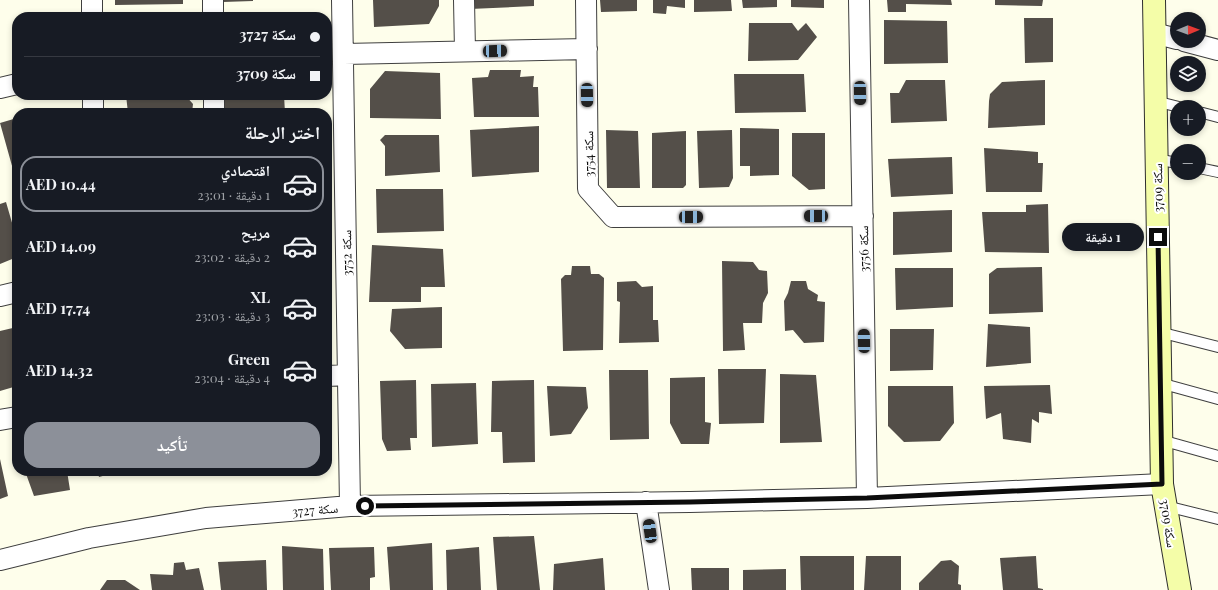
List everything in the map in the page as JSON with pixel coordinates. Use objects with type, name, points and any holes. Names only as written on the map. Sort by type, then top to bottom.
[{"type":"street","points":[[92,0],[92,12]]},
{"type":"street","points":[[212,0],[213,12]]},
{"type":"street","name":"سكة 3752","points":[[342,0],[338,64],[348,375],[350,506]]},
{"type":"street","points":[[464,0],[465,51]]},
{"type":"street","name":"سكة 3754","points":[[586,0],[588,189],[613,217],[863,216]]},
{"type":"street","name":"سكة 3756","points":[[859,0],[867,498]]},
{"type":"street","name":"سكة 3709","points":[[1154,0],[1155,101],[1167,161],[1159,332],[1162,484],[1180,590]]},
{"type":"street","points":[[1154,33],[1170,37]]},
{"type":"street","points":[[1206,47],[1218,50]]},
{"type":"street","points":[[338,64],[465,51],[587,49]]},
{"type":"street","points":[[0,88],[12,85]]},
{"type":"street","points":[[0,296],[12,293]]},
{"type":"street","points":[[332,376],[348,375]]},
{"type":"street","points":[[0,420],[12,417]]},
{"type":"street","name":"سكة 3727","points":[[0,560],[89,538],[206,518],[350,506],[690,502],[867,498],[1162,484]]},
{"type":"street","points":[[646,502],[659,590]]},
{"type":"lane","points":[[1155,101],[1170,105]]},
{"type":"lane","points":[[1206,114],[1218,117]]},
{"type":"lane","points":[[1206,169],[1218,172]]},
{"type":"lane","points":[[1159,332],[1218,348]]},
{"type":"lane","points":[[1160,383],[1218,399]]},
{"type":"lane","points":[[1161,440],[1218,456]]},
{"type":"lane","points":[[1166,506],[1218,519]]},
{"type":"building","points":[[115,0],[183,0],[183,4],[115,5]]},
{"type":"building","points":[[223,0],[253,0],[253,1],[223,2]]},
{"type":"building","points":[[373,0],[439,0],[439,6],[429,24],[374,27]]},
{"type":"building","points":[[470,0],[534,0],[534,6],[470,9]]},
{"type":"building","points":[[600,0],[637,0],[637,11],[601,12]]},
{"type":"building","points":[[653,0],[685,0],[685,8],[667,6],[666,14],[653,13]]},
{"type":"building","points":[[694,0],[731,0],[732,11],[694,12]]},
{"type":"building","points":[[742,0],[777,0],[777,7],[743,8]]},
{"type":"building","points":[[791,0],[824,0],[824,8],[791,7]]},
{"type":"building","points":[[887,0],[951,0],[952,5],[906,4],[906,12],[888,12]]},
{"type":"building","points":[[995,0],[1043,0],[1042,6],[995,5]]},
{"type":"building","points":[[1024,18],[1053,18],[1053,62],[1025,63]]},
{"type":"building","points":[[884,20],[947,21],[948,63],[884,64]]},
{"type":"building","points":[[749,23],[792,23],[798,31],[806,23],[817,37],[798,60],[748,61]]},
{"type":"building","points":[[490,70],[521,70],[520,77],[534,76],[533,87],[538,87],[539,117],[474,117],[472,78],[488,77]]},
{"type":"building","points":[[385,71],[440,73],[441,119],[370,118],[370,89]]},
{"type":"building","points":[[734,74],[804,74],[806,112],[735,113]]},
{"type":"building","points":[[906,80],[945,80],[947,121],[891,123],[890,93],[899,93]]},
{"type":"building","points":[[1045,80],[1045,125],[988,128],[990,94],[1002,82]]},
{"type":"building","points":[[127,100],[189,100],[193,104],[193,108],[127,108]]},
{"type":"building","points":[[223,100],[284,100],[285,108],[223,108]]},
{"type":"building","points":[[12,119],[12,166],[0,123]]},
{"type":"building","points":[[539,126],[539,172],[472,177],[470,130]]},
{"type":"building","points":[[740,128],[779,129],[779,175],[750,176],[750,166],[740,166]]},
{"type":"building","points":[[606,130],[638,131],[640,188],[607,188]]},
{"type":"building","points":[[732,130],[733,178],[729,187],[699,188],[697,131]]},
{"type":"building","points":[[686,131],[686,185],[683,188],[652,188],[652,133]]},
{"type":"building","points":[[792,133],[825,133],[825,189],[809,190],[792,176]]},
{"type":"building","points":[[385,135],[439,135],[440,172],[385,176],[385,146],[380,140]]},
{"type":"building","points":[[984,148],[1038,152],[1038,163],[1043,163],[1042,192],[986,192]]},
{"type":"building","points":[[952,157],[953,194],[891,197],[888,159]]},
{"type":"building","points":[[376,189],[443,189],[444,231],[377,233]]},
{"type":"building","points":[[6,202],[12,223],[12,259],[0,264],[0,204]]},
{"type":"building","points":[[1048,204],[1049,253],[985,252],[982,212],[1026,212],[1026,205]]},
{"type":"building","points":[[952,210],[952,252],[893,255],[893,212]]},
{"type":"building","points":[[372,245],[443,249],[445,287],[421,287],[421,302],[369,302]]},
{"type":"building","points":[[722,261],[753,262],[759,270],[767,271],[768,293],[763,303],[762,323],[743,323],[745,350],[723,351]]},
{"type":"building","points":[[572,266],[590,266],[591,274],[599,274],[604,278],[603,350],[563,351],[561,279],[565,275],[571,275]]},
{"type":"building","points":[[1042,267],[1043,312],[989,314],[989,274],[997,268]]},
{"type":"building","points":[[895,268],[953,268],[953,307],[896,310]]},
{"type":"building","points":[[636,281],[642,287],[653,286],[653,320],[658,320],[659,342],[619,343],[620,302],[617,301],[617,282]]},
{"type":"building","points":[[791,281],[806,281],[808,289],[818,295],[817,301],[825,302],[824,342],[804,343],[793,330],[785,331],[784,301]]},
{"type":"building","points":[[442,307],[442,348],[405,349],[390,331],[392,309]]},
{"type":"building","points":[[988,324],[1030,327],[1031,363],[986,367]]},
{"type":"building","points":[[12,328],[12,387],[0,391],[0,331]]},
{"type":"building","points":[[890,329],[934,329],[933,370],[890,371]]},
{"type":"building","points":[[718,369],[766,369],[764,423],[719,424]]},
{"type":"building","points":[[609,370],[648,370],[649,439],[610,440]]},
{"type":"building","points":[[780,374],[816,375],[822,442],[780,443]]},
{"type":"building","points":[[705,377],[705,422],[711,423],[709,444],[681,444],[670,423],[670,378]]},
{"type":"building","points":[[416,380],[417,438],[410,438],[411,450],[387,451],[382,439],[380,381]]},
{"type":"building","points":[[534,380],[535,462],[503,463],[502,432],[491,432],[492,381]]},
{"type":"building","points":[[476,383],[478,444],[432,447],[431,384]]},
{"type":"building","points":[[1050,385],[1052,414],[1039,412],[1039,423],[1032,419],[1031,443],[1003,439],[1001,413],[986,419],[984,386]]},
{"type":"building","points":[[547,386],[586,387],[588,408],[571,434],[550,436]]},
{"type":"building","points":[[888,386],[953,386],[954,423],[940,441],[904,442],[888,426]]},
{"type":"building","points":[[0,459],[8,496],[0,499]]},
{"type":"building","points":[[27,476],[68,476],[70,490],[34,496]]},
{"type":"building","points":[[534,536],[540,590],[497,590],[493,537]]},
{"type":"building","points":[[432,543],[433,590],[390,590],[387,547]]},
{"type":"building","points":[[282,546],[323,549],[324,590],[283,590]]},
{"type":"building","points":[[374,547],[375,577],[370,578],[370,590],[331,590],[329,548]]},
{"type":"building","points":[[479,547],[481,590],[447,590],[446,550]]},
{"type":"building","points":[[800,556],[854,556],[854,590],[801,590]]},
{"type":"building","points":[[866,556],[901,556],[901,590],[864,590]]},
{"type":"building","points":[[1036,556],[1038,588],[1043,590],[1003,590],[1000,558]]},
{"type":"building","points":[[603,558],[605,590],[553,590],[554,564]]},
{"type":"building","points":[[266,560],[267,590],[221,590],[218,562]]},
{"type":"building","points":[[951,560],[959,566],[958,584],[961,585],[961,590],[919,590],[919,583],[941,561]]},
{"type":"building","points":[[184,562],[186,570],[199,568],[204,590],[152,590],[150,574],[173,575],[174,563]]},
{"type":"building","points":[[691,568],[729,568],[729,590],[692,590]]},
{"type":"building","points":[[786,569],[786,590],[743,590],[743,570]]},
{"type":"building","points":[[107,580],[125,580],[140,590],[100,590]]},
{"type":"route","points":[[365,506],[867,498],[1162,484],[1158,237]]}]
